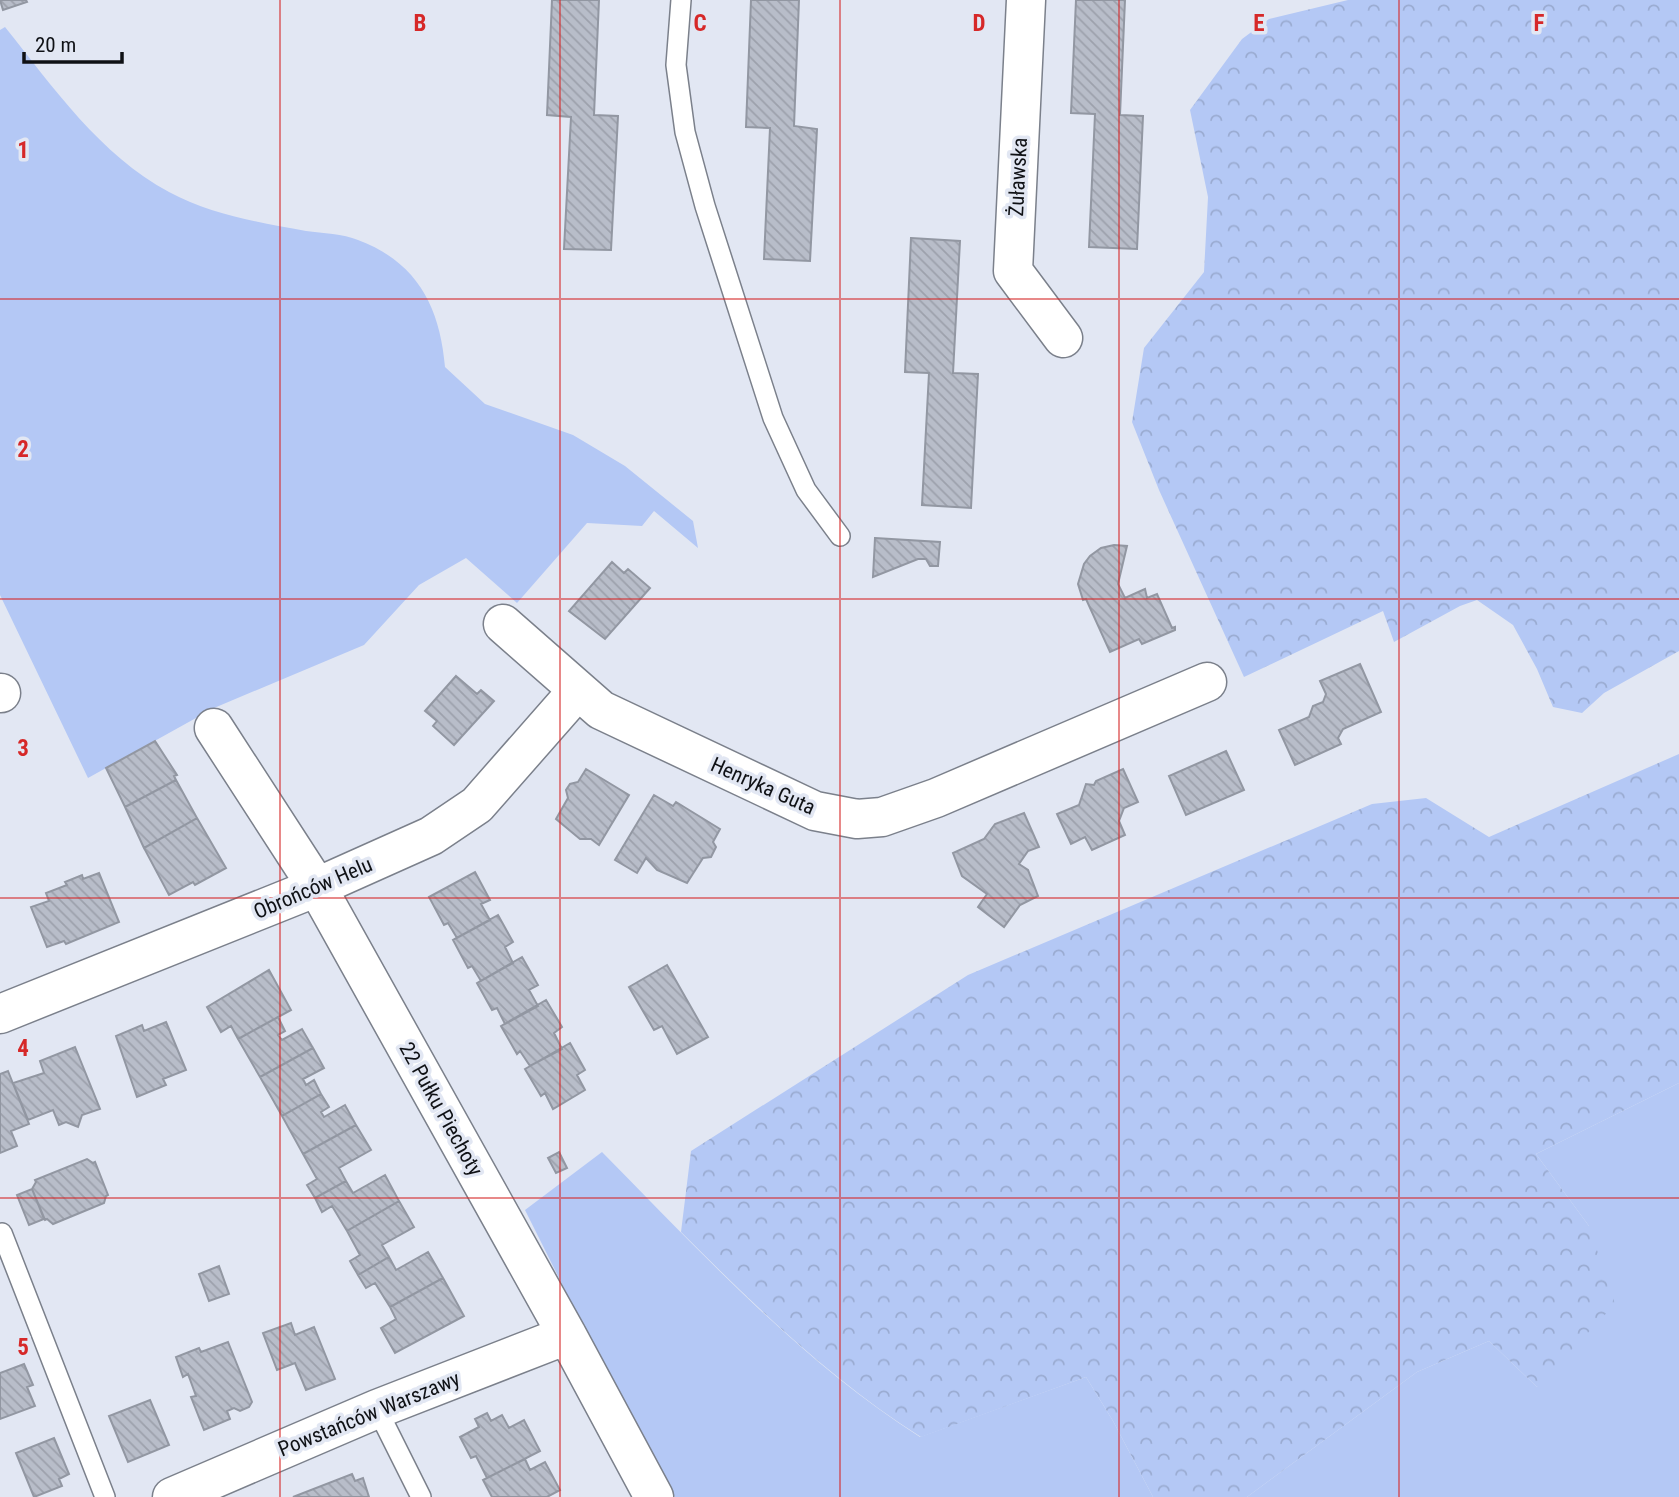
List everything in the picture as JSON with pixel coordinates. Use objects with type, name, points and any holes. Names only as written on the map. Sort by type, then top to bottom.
[{"type":"street","name":"Żuławska","points":[[1026,0],[1013,271],[1063,338]]},
{"type":"street","name":"Henryka Guta","points":[[503,624],[601,710],[815,811],[864,820],[882,817],[936,798],[1208,682]]},
{"type":"street","name":"Obrońców Helu","points":[[0,1014],[317,887],[431,836],[477,805],[578,690]]},
{"type":"street","name":"22 Pułku Piechoty","points":[[214,729],[317,887],[567,1335],[653,1497]]},
{"type":"street","name":"Powstańców Warszawy","points":[[172,1497],[377,1409],[567,1335]]},
{"type":"lane","points":[[681,0],[676,65],[685,132],[705,206],[773,418],[806,490],[840,536]]},
{"type":"lane","points":[[2,1233],[105,1497]]},
{"type":"lane","points":[[377,1409],[421,1497]]},
{"type":"green space","points":[[1348,0],[1679,0],[1679,651],[1604,693],[1582,713],[1553,707],[1537,669],[1513,625],[1477,600],[1460,606],[1394,642],[1383,611],[1244,677],[1159,490],[1132,422],[1144,348],[1204,272],[1208,197],[1190,110],[1242,39],[1269,19]]},
{"type":"green space","points":[[5,27],[60,96],[99,139],[144,177],[169,192],[202,207],[236,217],[352,238],[378,249],[396,261],[422,289],[431,306],[438,325],[445,367],[485,404],[573,435],[625,466],[693,521],[698,548],[654,511],[642,526],[587,523],[517,603],[466,558],[419,585],[364,645],[214,708],[88,778],[0,595],[0,30]]},
{"type":"green space","points":[[1679,754],[1679,1083],[1536,1154],[1589,1226],[1615,1304],[1537,1387],[1489,1341],[1417,1372],[1247,1497],[1153,1497],[1113,1421],[1086,1377],[921,1437],[825,1367],[737,1288],[681,1232],[691,1151],[968,975],[1372,804],[1426,798],[1489,837]]},
{"type":"green space","points":[[1679,1083],[1679,1497],[1247,1497],[1417,1372],[1489,1341],[1537,1387],[1589,1226],[1536,1154]]},
{"type":"green space","points":[[602,1152],[753,1304],[793,1340],[876,1407],[920,1437],[1086,1377],[1113,1421],[1153,1497],[675,1497],[582,1324],[525,1210]]},
{"type":"building","points":[[0,0],[26,0],[27,2],[3,10]]},
{"type":"building","points":[[552,0],[599,0],[594,115],[618,116],[611,250],[564,249],[571,117],[547,115]]},
{"type":"building","points":[[751,0],[799,0],[794,126],[817,129],[810,261],[764,259],[770,128],[746,127]]},
{"type":"building","points":[[1076,0],[1125,0],[1120,115],[1143,116],[1137,249],[1089,247],[1095,114],[1071,113]]},
{"type":"building","points":[[911,238],[960,241],[953,373],[978,374],[971,508],[922,505],[929,373],[905,372]]},
{"type":"building","points":[[875,538],[940,542],[938,566],[930,566],[926,559],[918,559],[873,577]]},
{"type":"building","points":[[1127,546],[1118,584],[1125,598],[1145,589],[1147,598],[1157,594],[1175,630],[1142,644],[1139,639],[1110,652],[1086,599],[1083,600],[1078,584],[1084,564],[1090,556],[1101,548]]},
{"type":"building","points":[[612,562],[624,573],[628,569],[650,588],[605,639],[569,611]]},
{"type":"building","points":[[1360,664],[1381,712],[1343,729],[1338,738],[1341,744],[1295,765],[1279,730],[1309,717],[1313,706],[1323,702],[1326,694],[1320,681]]},
{"type":"building","points":[[456,676],[477,694],[481,690],[494,701],[454,745],[433,726],[437,721],[425,711]]},
{"type":"building","points":[[155,741],[177,775],[174,776],[176,780],[125,807],[106,768]]},
{"type":"building","points":[[1226,751],[1244,790],[1186,815],[1169,776]]},
{"type":"building","points":[[586,769],[629,795],[599,845],[591,839],[580,839],[556,819],[568,798],[566,790],[570,784],[578,782]]},
{"type":"building","points":[[1123,769],[1138,802],[1124,808],[1119,821],[1125,835],[1092,850],[1085,837],[1071,844],[1057,814],[1079,805],[1086,784],[1094,785],[1096,781]]},
{"type":"building","points":[[176,780],[197,818],[144,848],[125,807]]},
{"type":"building","points":[[654,795],[673,806],[676,802],[720,829],[713,842],[716,847],[711,857],[703,858],[687,883],[657,870],[646,858],[637,873],[615,860]]},
{"type":"building","points":[[1024,813],[1039,847],[1028,851],[1019,864],[1028,870],[1038,896],[1020,905],[1004,927],[978,907],[987,894],[962,876],[953,853],[984,839],[995,824]]},
{"type":"building","points":[[197,818],[226,868],[169,895],[144,848]]},
{"type":"building","points":[[475,872],[490,900],[481,904],[490,920],[457,938],[448,923],[444,925],[429,897]]},
{"type":"building","points":[[99,873],[119,922],[66,944],[64,941],[47,947],[31,907],[49,901],[46,893],[67,885],[65,882],[82,875],[83,879]]},
{"type":"building","points":[[498,915],[513,942],[505,947],[513,963],[481,981],[472,966],[468,968],[453,940]]},
{"type":"building","points":[[522,957],[538,985],[529,990],[538,1006],[505,1024],[497,1008],[492,1010],[477,983]]},
{"type":"building","points":[[667,965],[708,1037],[677,1054],[662,1026],[654,1030],[629,987]]},
{"type":"building","points":[[269,970],[291,1010],[238,1039],[231,1026],[221,1032],[207,1007]]},
{"type":"building","points":[[546,1000],[562,1027],[554,1033],[562,1049],[530,1066],[520,1051],[517,1054],[501,1026]]},
{"type":"building","points":[[278,1017],[285,1031],[278,1035],[282,1040],[302,1029],[313,1048],[260,1077],[238,1039]]},
{"type":"building","points":[[166,1022],[186,1070],[163,1079],[166,1085],[137,1097],[116,1036],[142,1025],[144,1031]]},
{"type":"building","points":[[570,1043],[585,1070],[577,1075],[585,1090],[553,1109],[545,1093],[541,1096],[525,1069]]},
{"type":"building","points":[[75,1047],[100,1109],[82,1115],[78,1127],[66,1122],[59,1125],[53,1110],[28,1120],[13,1083],[44,1073],[40,1061]]},
{"type":"building","points":[[313,1048],[324,1068],[303,1079],[306,1085],[314,1080],[321,1094],[282,1116],[260,1077]]},
{"type":"building","points":[[8,1071],[29,1124],[11,1131],[17,1146],[0,1153],[0,1074]]},
{"type":"building","points":[[321,1094],[329,1107],[321,1112],[324,1117],[345,1105],[356,1125],[303,1154],[282,1116]]},
{"type":"building","points":[[356,1125],[371,1150],[339,1168],[346,1181],[315,1198],[307,1185],[317,1179],[303,1154]]},
{"type":"building","points":[[559,1152],[567,1168],[556,1173],[548,1158]]},
{"type":"building","points":[[87,1159],[95,1162],[108,1195],[104,1203],[53,1224],[45,1220],[32,1189],[35,1180]]},
{"type":"building","points":[[385,1175],[399,1201],[347,1231],[332,1206],[322,1212],[315,1198],[346,1181],[353,1193]]},
{"type":"building","points":[[32,1189],[44,1219],[29,1225],[17,1195]]},
{"type":"building","points":[[399,1201],[414,1227],[382,1245],[389,1257],[358,1275],[350,1261],[360,1255],[347,1231]]},
{"type":"building","points":[[428,1252],[443,1278],[390,1307],[375,1283],[366,1288],[358,1275],[389,1257],[396,1270]]},
{"type":"building","points":[[219,1266],[229,1294],[209,1301],[199,1274]]},
{"type":"building","points":[[443,1278],[464,1316],[395,1353],[381,1328],[396,1319],[390,1307]]},
{"type":"building","points":[[291,1323],[295,1335],[314,1327],[335,1379],[306,1390],[295,1363],[277,1370],[263,1333]]},
{"type":"building","points":[[228,1342],[252,1402],[249,1407],[240,1411],[234,1408],[227,1411],[230,1419],[204,1430],[191,1397],[196,1396],[188,1374],[183,1377],[176,1357],[199,1348],[201,1352]]},
{"type":"building","points":[[24,1364],[33,1385],[27,1387],[35,1406],[0,1419],[0,1373]]},
{"type":"building","points":[[150,1400],[169,1445],[128,1462],[109,1416]]},
{"type":"building","points":[[487,1413],[491,1421],[502,1415],[509,1428],[524,1420],[540,1451],[487,1478],[476,1456],[471,1458],[460,1437],[479,1427],[475,1419]]},
{"type":"building","points":[[54,1438],[69,1474],[59,1479],[62,1486],[34,1497],[16,1453]]},
{"type":"building","points":[[525,1459],[530,1470],[545,1462],[560,1490],[547,1497],[492,1497],[483,1480]]},
{"type":"building","points":[[352,1474],[355,1481],[363,1478],[369,1497],[293,1497]]}]
